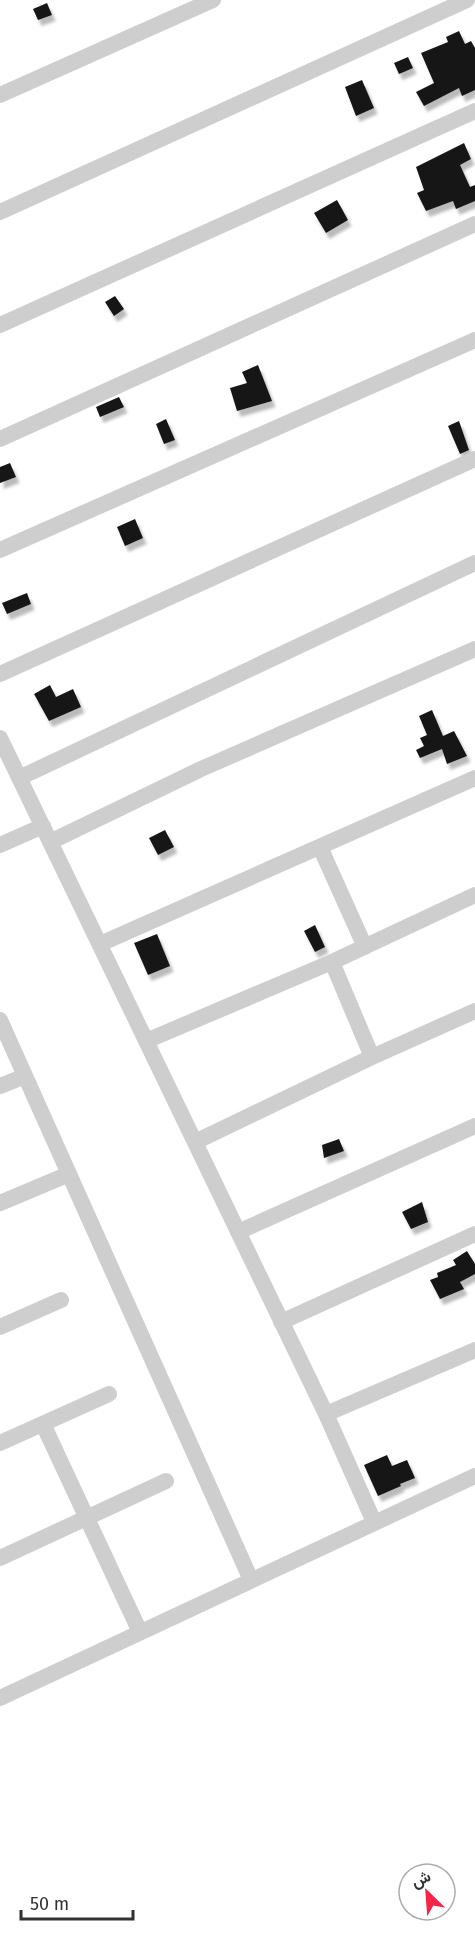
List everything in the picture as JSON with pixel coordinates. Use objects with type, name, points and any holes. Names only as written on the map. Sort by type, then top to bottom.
[{"type":"street","points":[[0,95],[213,0]]},
{"type":"street","points":[[0,212],[467,0]]},
{"type":"street","points":[[0,325],[475,111]]},
{"type":"street","points":[[0,439],[475,224]]},
{"type":"street","points":[[0,550],[475,340]]},
{"type":"street","points":[[0,674],[475,459]]},
{"type":"street","points":[[19,778],[475,563]]},
{"type":"street","points":[[50,842],[201,770],[475,649]]},
{"type":"street","points":[[0,738],[326,1414],[374,1522]]},
{"type":"street","points":[[100,944],[475,778]]},
{"type":"street","points":[[0,845],[43,826]]},
{"type":"street","points":[[320,847],[365,947]]},
{"type":"street","points":[[146,1041],[332,962],[475,895]]},
{"type":"street","points":[[332,962],[372,1057]]},
{"type":"street","points":[[195,1142],[372,1057],[475,1011]]},
{"type":"street","points":[[0,1020],[251,1580]]},
{"type":"street","points":[[0,1086],[25,1076]]},
{"type":"street","points":[[238,1232],[475,1126]]},
{"type":"street","points":[[0,1203],[69,1174]]},
{"type":"street","points":[[281,1322],[475,1234]]},
{"type":"street","points":[[0,1327],[61,1300]]},
{"type":"street","points":[[326,1414],[475,1350]]},
{"type":"street","points":[[0,1443],[109,1394]]},
{"type":"street","points":[[43,1424],[140,1632]]},
{"type":"street","points":[[0,1698],[475,1476]]},
{"type":"street","points":[[0,1558],[166,1481]]},
{"type":"building","points":[[47,3],[52,15],[38,20],[33,9]]},
{"type":"building","points":[[459,31],[465,44],[471,41],[475,48],[475,90],[462,96],[459,88],[424,106],[416,92],[434,83],[421,53],[448,42],[446,37]]},
{"type":"building","points":[[408,57],[413,68],[399,74],[394,63]]},
{"type":"building","points":[[362,80],[374,108],[356,116],[345,87]]},
{"type":"building","points":[[464,143],[471,159],[460,165],[470,187],[475,185],[475,201],[456,209],[453,201],[426,211],[417,193],[424,190],[416,167]]},
{"type":"building","points":[[337,200],[348,220],[326,233],[314,213]]},
{"type":"building","points":[[115,296],[124,309],[114,316],[105,302]]},
{"type":"building","points":[[258,365],[272,401],[237,411],[230,388],[247,383],[242,372]]},
{"type":"building","points":[[119,397],[124,407],[100,417],[96,407]]},
{"type":"building","points":[[166,419],[175,440],[164,444],[156,424]]},
{"type":"building","points":[[459,421],[469,450],[460,454],[448,426]]},
{"type":"building","points":[[10,463],[16,477],[0,483],[0,467]]},
{"type":"building","points":[[135,519],[143,538],[125,546],[117,527]]},
{"type":"building","points":[[27,593],[31,604],[7,614],[2,603]]},
{"type":"building","points":[[50,685],[56,697],[73,689],[81,707],[49,721],[34,694]]},
{"type":"building","points":[[432,710],[443,736],[454,731],[467,756],[447,764],[442,749],[420,758],[416,750],[424,746],[420,738],[427,735],[419,716]]},
{"type":"building","points":[[165,830],[174,847],[158,855],[149,838]]},
{"type":"building","points":[[315,925],[325,947],[315,952],[304,931]]},
{"type":"building","points":[[157,934],[170,966],[148,975],[134,943]]},
{"type":"building","points":[[339,1139],[344,1151],[324,1158],[322,1145]]},
{"type":"building","points":[[422,1202],[428,1222],[411,1229],[402,1212]]},
{"type":"building","points":[[467,1251],[475,1264],[475,1274],[460,1282],[464,1289],[440,1299],[430,1280],[438,1277],[437,1273],[456,1265],[453,1260]]},
{"type":"building","points":[[387,1455],[392,1466],[407,1460],[415,1478],[378,1496],[364,1465]]}]
